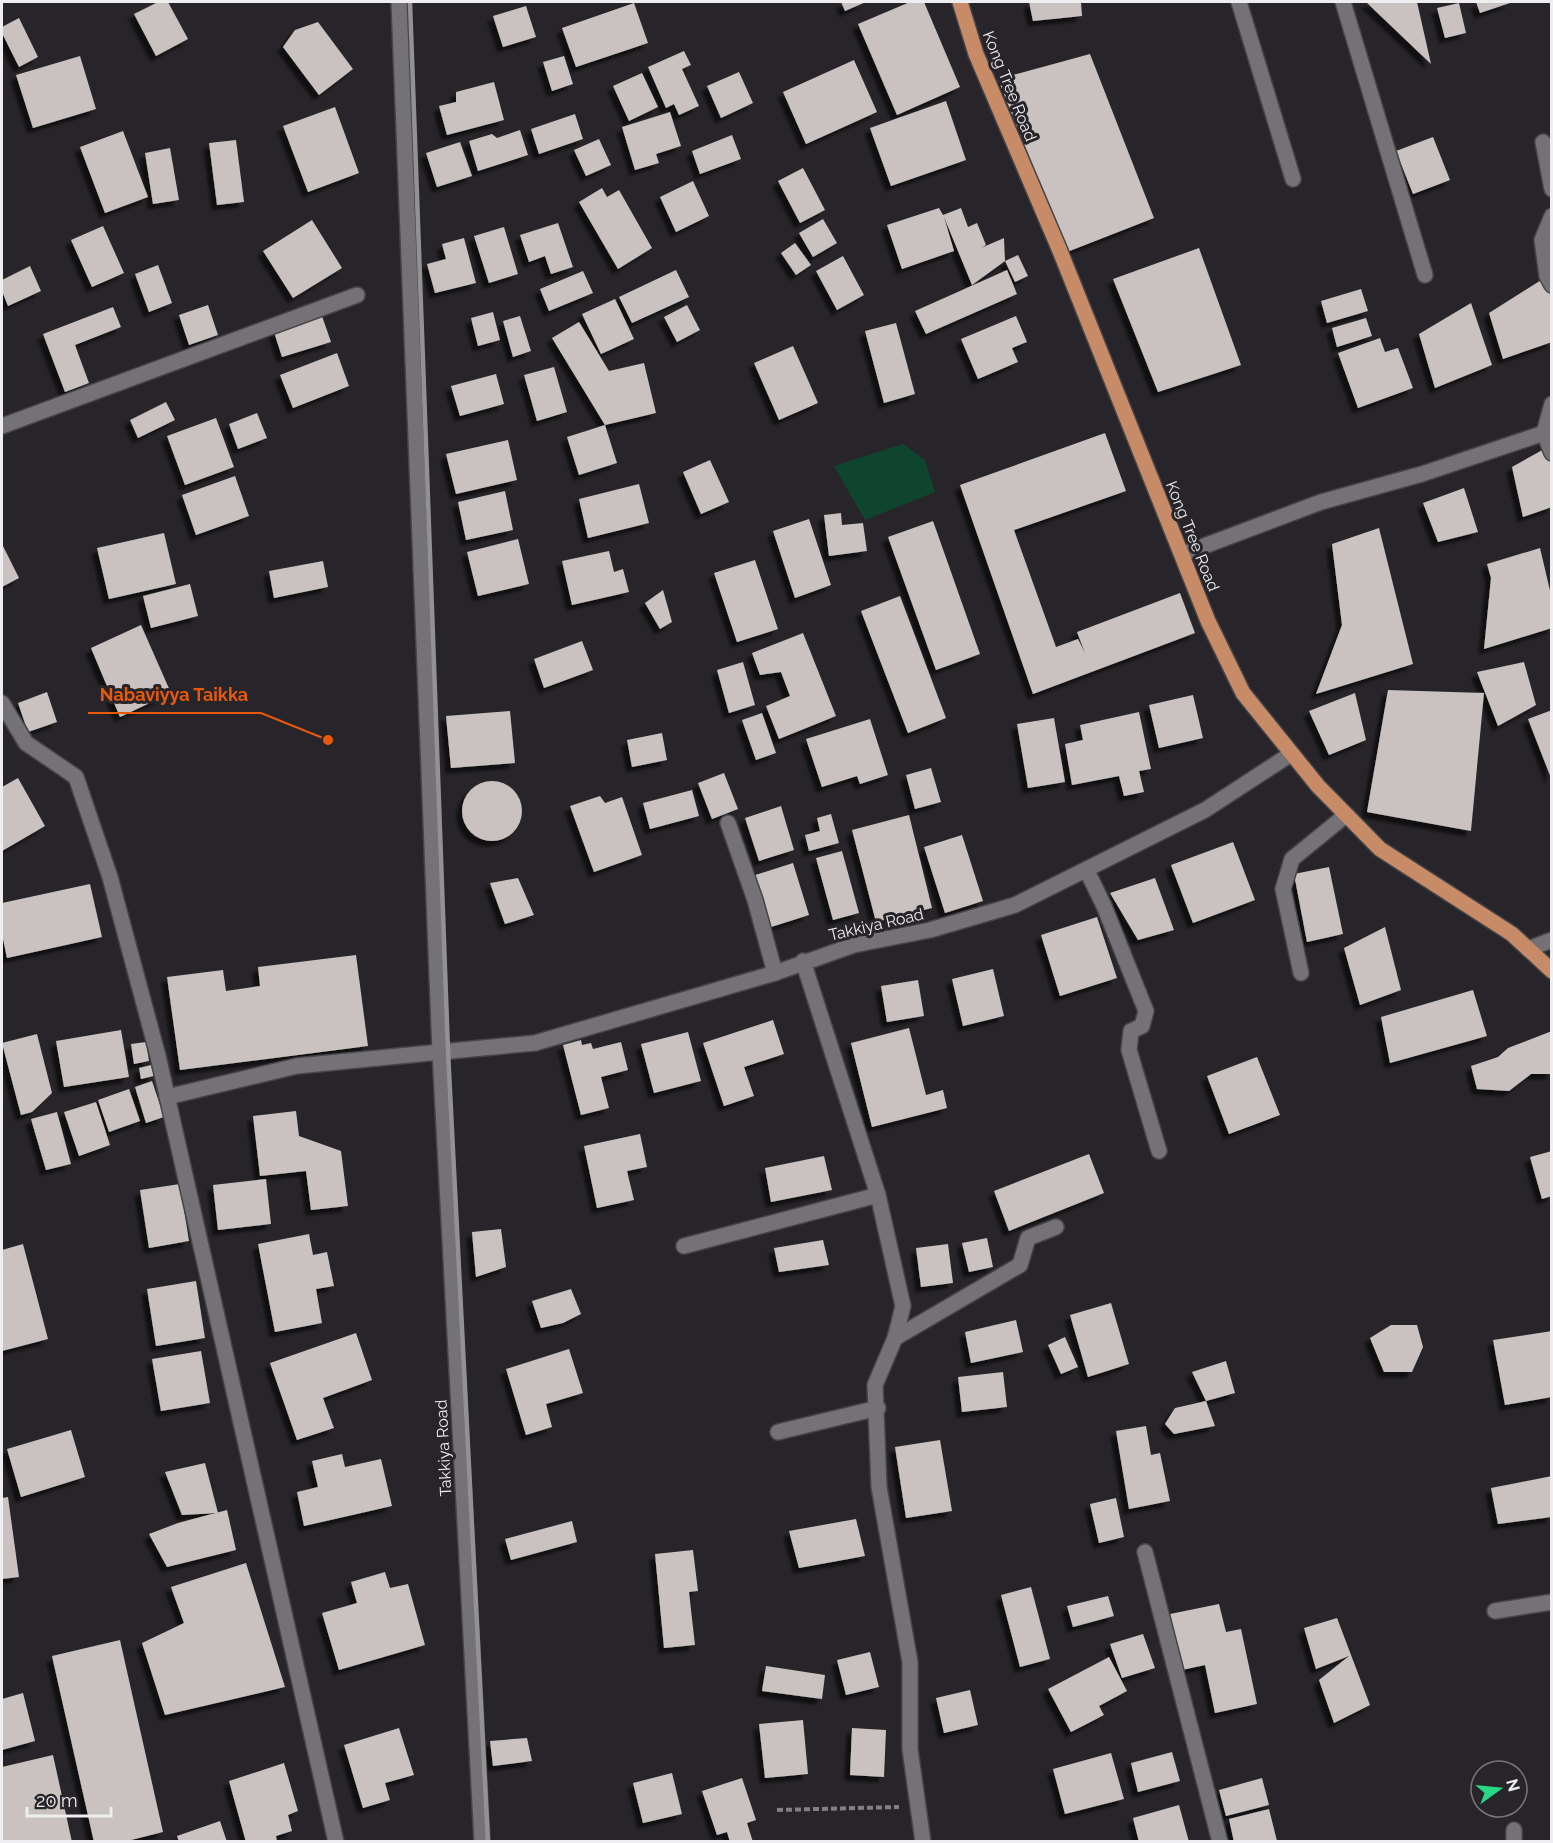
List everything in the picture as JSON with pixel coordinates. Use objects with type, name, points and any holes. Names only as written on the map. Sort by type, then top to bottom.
[{"type":"main road","name":"Kong Tree Road","points":[[960,2],[976,54],[1183,554],[1208,621],[1243,693],[1292,754],[1346,815],[1380,849],[1512,934],[1551,970]]},
{"type":"street","points":[[399,2],[440,1052]]},
{"type":"street","points":[[1239,2],[1293,179]]},
{"type":"street","points":[[1342,2],[1425,274]]},
{"type":"street","points":[[1544,142],[1551,189]]},
{"type":"street","points":[[1551,216],[1542,240],[1551,285]]},
{"type":"street","points":[[2,426],[357,295]]},
{"type":"street","points":[[1551,404],[1544,433],[1551,453]]},
{"type":"street","points":[[1183,554],[1322,502],[1422,474],[1544,433]]},
{"type":"street","points":[[2,703],[26,743],[76,777],[110,877],[167,1096],[336,1842]]},
{"type":"street","name":"Takkiya Road","points":[[167,1096],[297,1066],[535,1043],[775,973],[803,961],[854,945],[930,930],[1015,905],[1205,810],[1292,754]]},
{"type":"street","points":[[1301,974],[1283,889],[1292,859],[1346,815]]},
{"type":"street","points":[[728,823],[755,900],[775,973]]},
{"type":"street","points":[[1087,871],[1104,906],[1146,1011],[1142,1026],[1131,1031],[1129,1050],[1159,1151]]},
{"type":"street","points":[[1528,949],[1551,940]]},
{"type":"street","points":[[803,961],[878,1195],[903,1306],[895,1338],[876,1384],[879,1486],[910,1662],[910,1749],[923,1842]]},
{"type":"street","name":"Takkiya Road","points":[[440,1052],[482,1842]]},
{"type":"street","points":[[684,1246],[878,1195]]},
{"type":"street","points":[[895,1338],[1020,1265],[1028,1238],[1056,1227]]},
{"type":"street","points":[[778,1432],[878,1408]]},
{"type":"street","points":[[1145,1552],[1220,1842]]},
{"type":"street","points":[[1495,1611],[1551,1602]]},
{"type":"path","points":[[777,1810],[917,1807]]},
{"type":"green space","points":[[903,444],[925,460],[935,492],[865,520],[834,466]]},
{"type":"building","points":[[158,2],[168,2],[188,39],[156,56],[134,14]]},
{"type":"building","points":[[841,2],[866,2],[845,11]]},
{"type":"building","points":[[910,2],[924,2],[960,87],[897,115],[858,24]]},
{"type":"building","points":[[1029,2],[1081,2],[1082,16],[1033,21]]},
{"type":"building","points":[[1366,2],[1417,2],[1431,64]]},
{"type":"building","points":[[1476,2],[1513,2],[1480,13]]},
{"type":"building","points":[[634,3],[648,43],[576,67],[562,28]]},
{"type":"building","points":[[1459,3],[1466,33],[1445,38],[1437,8]]},
{"type":"building","points":[[526,6],[536,37],[503,47],[493,16]]},
{"type":"building","points":[[19,18],[38,57],[19,67],[2,33],[2,27]]},
{"type":"building","points":[[318,22],[353,69],[319,95],[283,47],[295,30]]},
{"type":"building","points":[[684,51],[691,65],[682,69],[699,106],[679,115],[674,104],[666,108],[648,67]]},
{"type":"building","points":[[1090,54],[1154,218],[1067,252],[998,79]]},
{"type":"building","points":[[80,56],[96,109],[33,128],[16,75]]},
{"type":"building","points":[[564,56],[573,84],[552,91],[543,62]]},
{"type":"building","points":[[854,60],[877,112],[806,144],[783,92]]},
{"type":"building","points":[[739,72],[753,103],[721,118],[707,86]]},
{"type":"building","points":[[642,73],[658,107],[629,121],[613,86]]},
{"type":"building","points":[[494,82],[504,120],[447,135],[439,106],[456,102],[456,92]]},
{"type":"building","points":[[946,101],[966,160],[891,186],[870,128]]},
{"type":"building","points":[[335,107],[359,173],[308,192],[283,126]]},
{"type":"building","points":[[670,112],[681,146],[656,154],[659,163],[635,170],[622,127]]},
{"type":"building","points":[[575,114],[583,139],[539,154],[531,129]]},
{"type":"building","points":[[520,130],[528,155],[478,171],[469,141],[492,134],[497,138]]},
{"type":"building","points":[[123,131],[148,197],[105,213],[80,147]]},
{"type":"building","points":[[732,135],[741,159],[700,174],[692,151]]},
{"type":"building","points":[[1433,137],[1450,180],[1413,194],[1396,151]]},
{"type":"building","points":[[599,139],[611,165],[586,176],[574,150]]},
{"type":"building","points":[[236,140],[244,202],[217,205],[209,143]]},
{"type":"building","points":[[460,142],[472,176],[437,187],[426,153]]},
{"type":"building","points":[[170,148],[179,200],[153,204],[145,153]]},
{"type":"building","points":[[803,168],[825,210],[800,223],[778,181]]},
{"type":"building","points":[[693,181],[709,216],[676,232],[660,197]]},
{"type":"building","points":[[602,188],[607,197],[619,190],[652,248],[618,269],[579,202]]},
{"type":"building","points":[[939,208],[943,215],[961,208],[968,227],[977,223],[986,245],[981,248],[1004,238],[1005,261],[972,285],[944,217],[954,251],[902,269],[887,225]]},
{"type":"building","points":[[823,219],[837,243],[813,257],[799,233]]},
{"type":"building","points":[[312,220],[342,268],[293,298],[263,251]]},
{"type":"building","points":[[558,223],[573,267],[551,274],[545,256],[529,262],[520,235]]},
{"type":"building","points":[[103,226],[124,273],[92,287],[71,240]]},
{"type":"building","points":[[504,227],[518,274],[489,283],[474,236]]},
{"type":"building","points":[[464,238],[476,283],[435,293],[427,264],[446,259],[442,244]]},
{"type":"building","points":[[795,243],[811,265],[796,275],[781,253]]},
{"type":"building","points":[[1199,248],[1241,365],[1158,392],[1113,279]]},
{"type":"building","points":[[1018,255],[1028,276],[1015,282],[1005,261]]},
{"type":"building","points":[[843,256],[864,295],[837,310],[816,271]]},
{"type":"building","points":[[158,265],[172,303],[149,312],[135,274]]},
{"type":"building","points":[[30,266],[41,291],[8,306],[2,291],[2,280]]},
{"type":"building","points":[[676,270],[689,297],[632,323],[619,297]]},
{"type":"building","points":[[1007,270],[1017,294],[926,334],[915,311]]},
{"type":"building","points":[[583,271],[593,293],[549,311],[540,289]]},
{"type":"building","points":[[1546,277],[1552,292],[1552,342],[1503,359],[1489,313]]},
{"type":"building","points":[[1361,289],[1368,311],[1327,323],[1321,301]]},
{"type":"building","points":[[615,299],[634,339],[601,354],[582,314]]},
{"type":"building","points":[[1471,303],[1492,365],[1435,388],[1419,334]]},
{"type":"building","points":[[208,305],[218,335],[189,345],[179,315]]},
{"type":"building","points":[[687,305],[700,330],[677,342],[664,317]]},
{"type":"building","points":[[113,307],[121,327],[75,345],[89,383],[65,392],[43,334]]},
{"type":"building","points":[[493,312],[500,340],[478,346],[471,318]]},
{"type":"building","points":[[322,316],[331,342],[282,357],[274,332]]},
{"type":"building","points":[[520,316],[531,351],[513,357],[503,321]]},
{"type":"building","points":[[1016,316],[1027,342],[1012,348],[1018,362],[978,379],[961,339]]},
{"type":"building","points":[[1366,318],[1372,336],[1337,347],[1332,328]]},
{"type":"building","points":[[579,322],[609,371],[644,363],[656,413],[605,425],[552,338]]},
{"type":"building","points":[[896,323],[915,394],[884,403],[865,331]]},
{"type":"building","points":[[1380,338],[1385,352],[1398,348],[1413,388],[1358,408],[1338,353]]},
{"type":"building","points":[[793,346],[818,403],[779,420],[754,363]]},
{"type":"building","points":[[337,353],[349,386],[293,408],[280,375]]},
{"type":"building","points":[[554,367],[567,412],[537,421],[524,375]]},
{"type":"building","points":[[496,374],[504,404],[460,416],[451,386]]},
{"type":"building","points":[[166,402],[175,420],[138,438],[130,420]]},
{"type":"building","points":[[257,413],[267,438],[238,449],[229,424]]},
{"type":"building","points":[[216,418],[234,467],[185,485],[167,436]]},
{"type":"building","points":[[605,425],[617,463],[579,475],[567,437]]},
{"type":"building","points":[[1105,433],[1126,491],[1014,530],[1056,647],[1078,639],[1085,653],[1077,632],[1180,593],[1195,633],[1033,694],[960,485]]},
{"type":"building","points":[[508,440],[517,480],[456,494],[446,454]]},
{"type":"building","points":[[1546,448],[1552,464],[1552,507],[1523,517],[1512,467]]},
{"type":"building","points":[[710,460],[729,502],[701,514],[683,472]]},
{"type":"building","points":[[235,476],[249,516],[196,535],[182,495]]},
{"type":"building","points":[[639,484],[649,523],[588,538],[579,499]]},
{"type":"building","points":[[1464,488],[1478,532],[1438,542],[1423,503]]},
{"type":"building","points":[[505,491],[513,530],[466,540],[458,502]]},
{"type":"building","points":[[841,513],[842,525],[863,523],[867,551],[829,556],[824,515]]},
{"type":"building","points":[[809,519],[831,585],[795,598],[773,531]]},
{"type":"building","points":[[933,521],[980,654],[936,670],[888,537]]},
{"type":"building","points":[[1379,528],[1413,664],[1316,694],[1342,625],[1332,544]]},
{"type":"building","points":[[164,533],[176,584],[109,599],[97,548]]},
{"type":"building","points":[[518,539],[529,584],[478,596],[467,552]]},
{"type":"building","points":[[2,544],[19,578],[2,587]]},
{"type":"building","points":[[1540,548],[1552,599],[1552,628],[1484,649],[1491,578],[1487,564]]},
{"type":"building","points":[[609,551],[614,572],[623,569],[629,592],[572,605],[562,561]]},
{"type":"building","points":[[755,560],[778,629],[737,642],[714,573]]},
{"type":"building","points":[[323,561],[328,587],[274,598],[269,571]]},
{"type":"building","points":[[190,584],[198,616],[151,628],[143,596]]},
{"type":"building","points":[[663,590],[672,622],[660,629],[645,603]]},
{"type":"building","points":[[900,596],[946,718],[908,733],[861,611]]},
{"type":"building","points":[[141,625],[171,693],[120,717],[91,648]]},
{"type":"building","points":[[803,633],[836,716],[779,739],[766,706],[790,696],[781,672],[760,675],[752,653]]},
{"type":"building","points":[[582,641],[593,670],[544,688],[534,659]]},
{"type":"building","points":[[743,662],[755,705],[729,713],[717,670]]},
{"type":"building","points":[[1524,662],[1536,705],[1498,726],[1477,672]]},
{"type":"building","points":[[1388,690],[1484,693],[1471,831],[1367,812]]},
{"type":"building","points":[[47,692],[57,722],[28,732],[18,703]]},
{"type":"building","points":[[1355,693],[1366,740],[1329,755],[1309,711]]},
{"type":"building","points":[[1193,695],[1203,738],[1159,748],[1149,705]]},
{"type":"building","points":[[1552,710],[1552,778],[1551,778],[1528,719]]},
{"type":"building","points":[[510,711],[515,763],[451,768],[446,716]]},
{"type":"building","points":[[1139,712],[1151,769],[1139,771],[1144,792],[1124,796],[1119,776],[1072,785],[1065,744],[1083,740],[1080,725]]},
{"type":"building","points":[[762,713],[776,753],[756,760],[742,720]]},
{"type":"building","points":[[1054,718],[1065,782],[1028,788],[1017,724]]},
{"type":"building","points":[[870,719],[888,775],[860,784],[857,776],[822,787],[806,739]]},
{"type":"building","points":[[662,733],[667,760],[632,767],[627,740]]},
{"type":"building","points":[[931,768],[941,802],[915,809],[906,775]]},
{"type":"building","points":[[724,773],[738,809],[712,819],[698,783]]},
{"type":"building","points":[[18,778],[45,826],[2,851],[2,787]]},
{"type":"building","points":[[492,781],[513,790],[522,811],[513,832],[492,841],[471,832],[462,811],[471,790]]},
{"type":"building","points":[[692,790],[699,816],[650,829],[643,803]]},
{"type":"building","points":[[600,796],[605,803],[622,797],[642,855],[594,872],[570,806]]},
{"type":"building","points":[[781,806],[794,850],[759,861],[745,818]]},
{"type":"building","points":[[831,814],[839,843],[809,851],[805,835],[820,831],[817,818]]},
{"type":"building","points":[[909,815],[932,908],[876,922],[852,830]]},
{"type":"building","points":[[962,835],[983,901],[945,913],[924,847]]},
{"type":"building","points":[[1233,842],[1255,900],[1193,923],[1171,865]]},
{"type":"building","points":[[842,851],[859,913],[833,920],[816,858]]},
{"type":"building","points":[[793,863],[809,915],[768,928],[752,876]]},
{"type":"building","points":[[1329,867],[1343,934],[1307,942],[1294,874]]},
{"type":"building","points":[[518,878],[534,915],[505,924],[490,883]]},
{"type":"building","points":[[1155,878],[1174,930],[1138,940],[1110,893]]},
{"type":"building","points":[[90,884],[102,937],[7,958],[2,934],[2,903]]},
{"type":"building","points":[[1097,917],[1117,978],[1060,996],[1041,935]]},
{"type":"building","points":[[1385,927],[1401,990],[1360,1005],[1344,948]]},
{"type":"building","points":[[356,955],[368,1046],[180,1070],[167,977],[223,970],[226,991],[260,986],[258,967]]},
{"type":"building","points":[[993,969],[1004,1016],[963,1026],[952,979]]},
{"type":"building","points":[[918,980],[924,1016],[887,1022],[881,986]]},
{"type":"building","points":[[1473,990],[1487,1036],[1390,1063],[1381,1017]]},
{"type":"building","points":[[773,1020],[784,1054],[744,1067],[754,1096],[724,1106],[703,1043]]},
{"type":"building","points":[[909,1028],[926,1095],[943,1090],[947,1108],[872,1127],[851,1043]]},
{"type":"building","points":[[121,1030],[129,1077],[64,1087],[56,1041]]},
{"type":"building","points":[[1552,1031],[1552,1074],[1531,1074],[1509,1091],[1477,1089],[1471,1066],[1498,1057],[1508,1048]]},
{"type":"building","points":[[688,1032],[701,1081],[654,1093],[641,1044]]},
{"type":"building","points":[[37,1034],[52,1093],[32,1112],[21,1115],[2,1043]]},
{"type":"building","points":[[581,1040],[582,1045],[591,1043],[593,1049],[621,1042],[628,1070],[601,1077],[609,1108],[581,1115],[563,1045]]},
{"type":"building","points":[[146,1042],[149,1061],[134,1064],[131,1044]]},
{"type":"building","points":[[1257,1057],[1280,1115],[1229,1134],[1207,1076]]},
{"type":"building","points":[[151,1065],[154,1076],[141,1079],[139,1068]]},
{"type":"building","points":[[152,1081],[164,1117],[146,1123],[135,1087]]},
{"type":"building","points":[[129,1089],[140,1121],[109,1132],[98,1100]]},
{"type":"building","points":[[96,1102],[110,1145],[79,1156],[64,1112]]},
{"type":"building","points":[[296,1111],[299,1136],[341,1151],[348,1206],[311,1210],[306,1171],[260,1176],[253,1116]]},
{"type":"building","points":[[57,1112],[71,1164],[46,1170],[31,1119]]},
{"type":"building","points":[[640,1134],[647,1167],[627,1171],[634,1200],[597,1208],[584,1146]]},
{"type":"building","points":[[1552,1151],[1552,1196],[1542,1199],[1530,1157]]},
{"type":"building","points":[[1089,1154],[1104,1193],[1009,1231],[994,1191]]},
{"type":"building","points":[[824,1156],[832,1190],[771,1202],[765,1168]]},
{"type":"building","points":[[266,1179],[271,1224],[218,1230],[213,1185]]},
{"type":"building","points":[[180,1184],[189,1241],[149,1248],[140,1190]]},
{"type":"building","points":[[501,1229],[506,1267],[476,1277],[472,1232]]},
{"type":"building","points":[[309,1234],[313,1255],[327,1252],[334,1286],[316,1289],[322,1323],[275,1332],[258,1244]]},
{"type":"building","points":[[987,1238],[993,1267],[969,1272],[962,1243]]},
{"type":"building","points":[[823,1240],[829,1265],[779,1272],[774,1248]]},
{"type":"building","points":[[23,1244],[48,1339],[2,1351],[2,1250]]},
{"type":"building","points":[[948,1244],[953,1283],[921,1287],[916,1248]]},
{"type":"building","points":[[196,1281],[205,1338],[156,1346],[147,1289]]},
{"type":"building","points":[[571,1289],[581,1314],[563,1323],[541,1328],[532,1301]]},
{"type":"building","points":[[1111,1303],[1129,1364],[1088,1377],[1070,1315]]},
{"type":"building","points":[[1016,1320],[1023,1352],[971,1363],[965,1332]]},
{"type":"building","points":[[1391,1325],[1417,1325],[1423,1347],[1412,1372],[1384,1372],[1370,1338]]},
{"type":"building","points":[[1552,1331],[1552,1397],[1505,1405],[1493,1340]]},
{"type":"building","points":[[356,1333],[372,1380],[323,1398],[334,1428],[297,1440],[270,1363]]},
{"type":"building","points":[[1065,1337],[1078,1367],[1061,1374],[1048,1345]]},
{"type":"building","points":[[569,1349],[583,1393],[546,1404],[552,1427],[526,1435],[506,1369]]},
{"type":"building","points":[[201,1351],[210,1403],[161,1411],[152,1359]]},
{"type":"building","points":[[1226,1361],[1235,1393],[1206,1401],[1192,1372]]},
{"type":"building","points":[[1003,1372],[1007,1407],[962,1412],[958,1377]]},
{"type":"building","points":[[1206,1401],[1215,1426],[1174,1434],[1165,1424],[1175,1408]]},
{"type":"building","points":[[1146,1426],[1151,1455],[1160,1453],[1170,1501],[1129,1509],[1116,1431]]},
{"type":"building","points":[[71,1430],[85,1477],[21,1497],[7,1449]]},
{"type":"building","points":[[940,1440],[952,1511],[906,1518],[895,1447]]},
{"type":"building","points":[[342,1454],[345,1467],[381,1459],[392,1506],[304,1526],[297,1492],[318,1487],[312,1461]]},
{"type":"building","points":[[205,1463],[218,1513],[182,1515],[165,1472]]},
{"type":"building","points":[[1552,1476],[1552,1517],[1498,1524],[1491,1488]]},
{"type":"building","points":[[8,1497],[19,1577],[2,1579],[2,1498]]},
{"type":"building","points":[[1116,1498],[1124,1537],[1099,1543],[1090,1504]]},
{"type":"building","points":[[227,1510],[236,1550],[167,1567],[149,1534],[178,1523]]},
{"type":"building","points":[[856,1519],[865,1556],[799,1568],[789,1531]]},
{"type":"building","points":[[572,1521],[577,1542],[511,1560],[505,1539]]},
{"type":"building","points":[[693,1550],[698,1591],[689,1592],[695,1645],[664,1648],[655,1554]]},
{"type":"building","points":[[246,1563],[285,1687],[165,1715],[142,1643],[184,1623],[171,1587]]},
{"type":"building","points":[[385,1572],[390,1588],[408,1584],[425,1645],[339,1670],[322,1613],[357,1603],[351,1582]]},
{"type":"building","points":[[1031,1587],[1050,1659],[1020,1667],[1001,1595]]},
{"type":"building","points":[[1108,1596],[1114,1616],[1073,1627],[1067,1606]]},
{"type":"building","points":[[1219,1604],[1226,1632],[1241,1629],[1257,1704],[1215,1713],[1205,1665],[1182,1670],[1170,1614]]},
{"type":"building","points":[[1337,1618],[1370,1705],[1334,1723],[1319,1680],[1349,1656],[1316,1669],[1304,1628]]},
{"type":"building","points":[[1143,1634],[1155,1668],[1122,1678],[1110,1644]]},
{"type":"building","points":[[120,1640],[163,1832],[123,1842],[94,1842],[52,1656]]},
{"type":"building","points":[[870,1652],[879,1687],[846,1695],[837,1660]]},
{"type":"building","points":[[1109,1657],[1127,1691],[1099,1706],[1104,1715],[1071,1732],[1048,1689]]},
{"type":"building","points":[[766,1666],[825,1675],[822,1699],[762,1691]]},
{"type":"building","points":[[970,1690],[978,1725],[944,1733],[936,1698]]},
{"type":"building","points":[[23,1693],[35,1741],[2,1750],[2,1699]]},
{"type":"building","points":[[803,1720],[808,1774],[765,1778],[759,1724]]},
{"type":"building","points":[[399,1728],[414,1775],[385,1783],[390,1800],[363,1808],[344,1745]]},
{"type":"building","points":[[852,1728],[886,1730],[884,1777],[850,1775]]},
{"type":"building","points":[[527,1738],[532,1761],[493,1766],[490,1741]]},
{"type":"building","points":[[1172,1752],[1180,1781],[1138,1792],[1131,1763]]},
{"type":"building","points":[[1111,1753],[1124,1799],[1065,1814],[1053,1769]]},
{"type":"building","points":[[53,1755],[72,1842],[2,1842],[2,1767]]},
{"type":"building","points":[[284,1763],[298,1811],[288,1815],[292,1831],[276,1836],[277,1842],[246,1842],[229,1781]]},
{"type":"building","points":[[672,1773],[682,1814],[643,1823],[633,1783]]},
{"type":"building","points":[[742,1778],[756,1820],[747,1823],[753,1842],[730,1842],[727,1832],[717,1835],[702,1791]]},
{"type":"building","points":[[1262,1778],[1269,1805],[1226,1816],[1219,1790]]},
{"type":"building","points":[[1179,1805],[1189,1842],[1139,1842],[1133,1818]]},
{"type":"building","points":[[1269,1809],[1277,1841],[1234,1842],[1229,1819]]},
{"type":"building","points":[[220,1821],[227,1842],[179,1842],[177,1836]]},
{"type":"railway","points":[[410,2],[448,1051],[488,1842]]},
{"type":"place","name":"Nabaviyya Taikka","points":[[328,740]]}]
